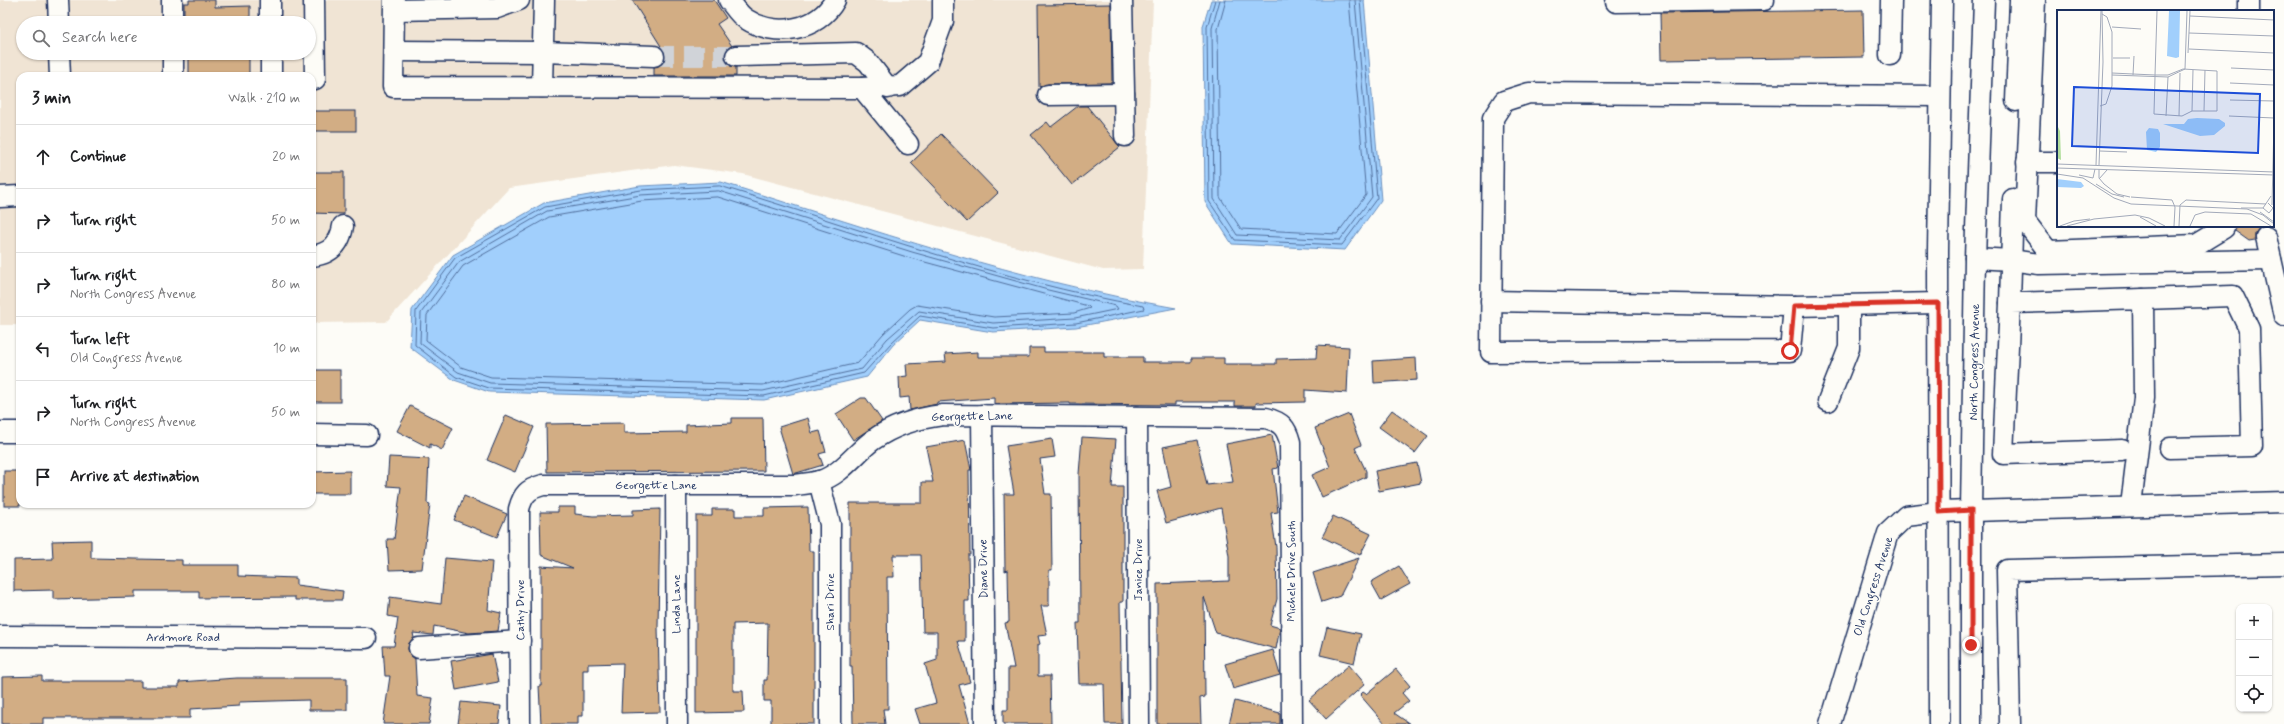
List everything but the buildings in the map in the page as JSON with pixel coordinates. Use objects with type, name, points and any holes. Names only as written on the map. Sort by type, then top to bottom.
[{"type":"street","points":[[58,0],[59,16]]},
{"type":"street","points":[[172,0],[172,16]]},
{"type":"street","points":[[270,0],[270,16]]},
{"type":"street","points":[[314,0],[314,16]]},
{"type":"street","points":[[518,0],[497,8],[394,5],[393,87],[888,88],[900,86],[928,62],[943,21],[943,0]]},
{"type":"street","points":[[542,87],[544,0]]},
{"type":"street","points":[[729,0],[745,18],[762,27],[781,30],[800,28],[818,20],[835,0]]},
{"type":"street","points":[[1122,0],[1125,136]]},
{"type":"street","points":[[1616,2],[1764,0]]},
{"type":"street","points":[[1890,55],[1891,0]]},
{"type":"street","points":[[1938,724],[1938,303],[1942,0]]},
{"type":"street","name":"North Congress Avenue","points":[[1971,724],[1971,510],[1975,258],[1984,0]]},
{"type":"street","points":[[2020,0],[2010,303],[2003,454],[2122,450]]},
{"type":"street","points":[[2035,0],[2025,221],[2048,251],[2196,244],[2224,227]]},
{"type":"street","points":[[394,51],[543,52],[654,56]]},
{"type":"street","points":[[736,56],[856,53],[868,62],[888,88]]},
{"type":"street","points":[[59,60],[60,72]]},
{"type":"street","points":[[173,60],[173,72]]},
{"type":"street","points":[[270,60],[270,72]]},
{"type":"street","points":[[314,60],[314,72]]},
{"type":"street","points":[[862,88],[908,144]]},
{"type":"street","points":[[1794,306],[1790,351],[1491,352],[1493,118],[1504,102],[1529,93],[1940,96]]},
{"type":"street","points":[[1048,95],[1124,94]]},
{"type":"street","points":[[2027,162],[2057,162]]},
{"type":"street","points":[[0,197],[16,196]]},
{"type":"street","points":[[316,255],[331,250],[337,244],[343,226]]},
{"type":"street","points":[[1975,258],[2011,260],[2039,264],[2278,253],[2284,316]]},
{"type":"street","points":[[2010,303],[2233,296],[2249,329],[2252,446],[2170,448]]},
{"type":"street","points":[[2131,505],[2144,398],[2143,299]]},
{"type":"street","points":[[1491,301],[1794,306],[1938,303]]},
{"type":"street","points":[[1828,401],[1849,348],[1849,305]]},
{"type":"street","name":"Georgette Lane","points":[[522,497],[531,488],[543,485],[796,485],[819,481],[841,469],[873,440],[899,425],[928,417],[943,415],[1266,418],[1278,422]]},
{"type":"street","name":"Diane Drive","points":[[982,415],[985,724]]},
{"type":"street","name":"Janice Drive","points":[[1137,417],[1139,724]]},
{"type":"street","name":"Michele Drive South","points":[[1278,422],[1287,430],[1290,442],[1292,724]]},
{"type":"street","points":[[0,432],[16,432]]},
{"type":"street","points":[[316,434],[367,435]]},
{"type":"street","name":"Shari Drive","points":[[819,481],[830,524],[830,724]]},
{"type":"street","name":"Linda Lane","points":[[676,485],[677,724]]},
{"type":"street","name":"Cathy Drive","points":[[520,724],[519,509],[522,497]]},
{"type":"street","name":"Old Congress Avenue","points":[[1830,724],[1888,533],[1906,516],[1971,510],[2284,502]]},
{"type":"street","points":[[2010,724],[2007,570],[2284,564]]},
{"type":"street","name":"Ardmore Road","points":[[0,636],[366,638]]},
{"type":"street","points":[[419,648],[520,641]]},
{"type":"shaded area","points":[[0,0],[1153,0],[1143,269],[1103,270],[743,174],[674,165],[509,188],[386,322],[316,323],[316,72],[16,72],[16,325],[0,325]]},
{"type":"water","points":[[1211,0],[1364,0],[1381,200],[1345,250],[1232,244],[1205,202],[1203,26]]},
{"type":"water","points":[[721,182],[1003,269],[1060,284],[1176,308],[1076,327],[993,332],[920,320],[893,345],[867,377],[764,400],[489,392],[454,380],[410,347],[412,310],[453,255],[544,203],[640,186]]},
{"type":"tunnel","points":[[654,56],[736,56]]},
{"type":"route","points":[[1790,351],[1794,306],[1938,303],[1939,512],[1971,510],[1971,645]]}]
